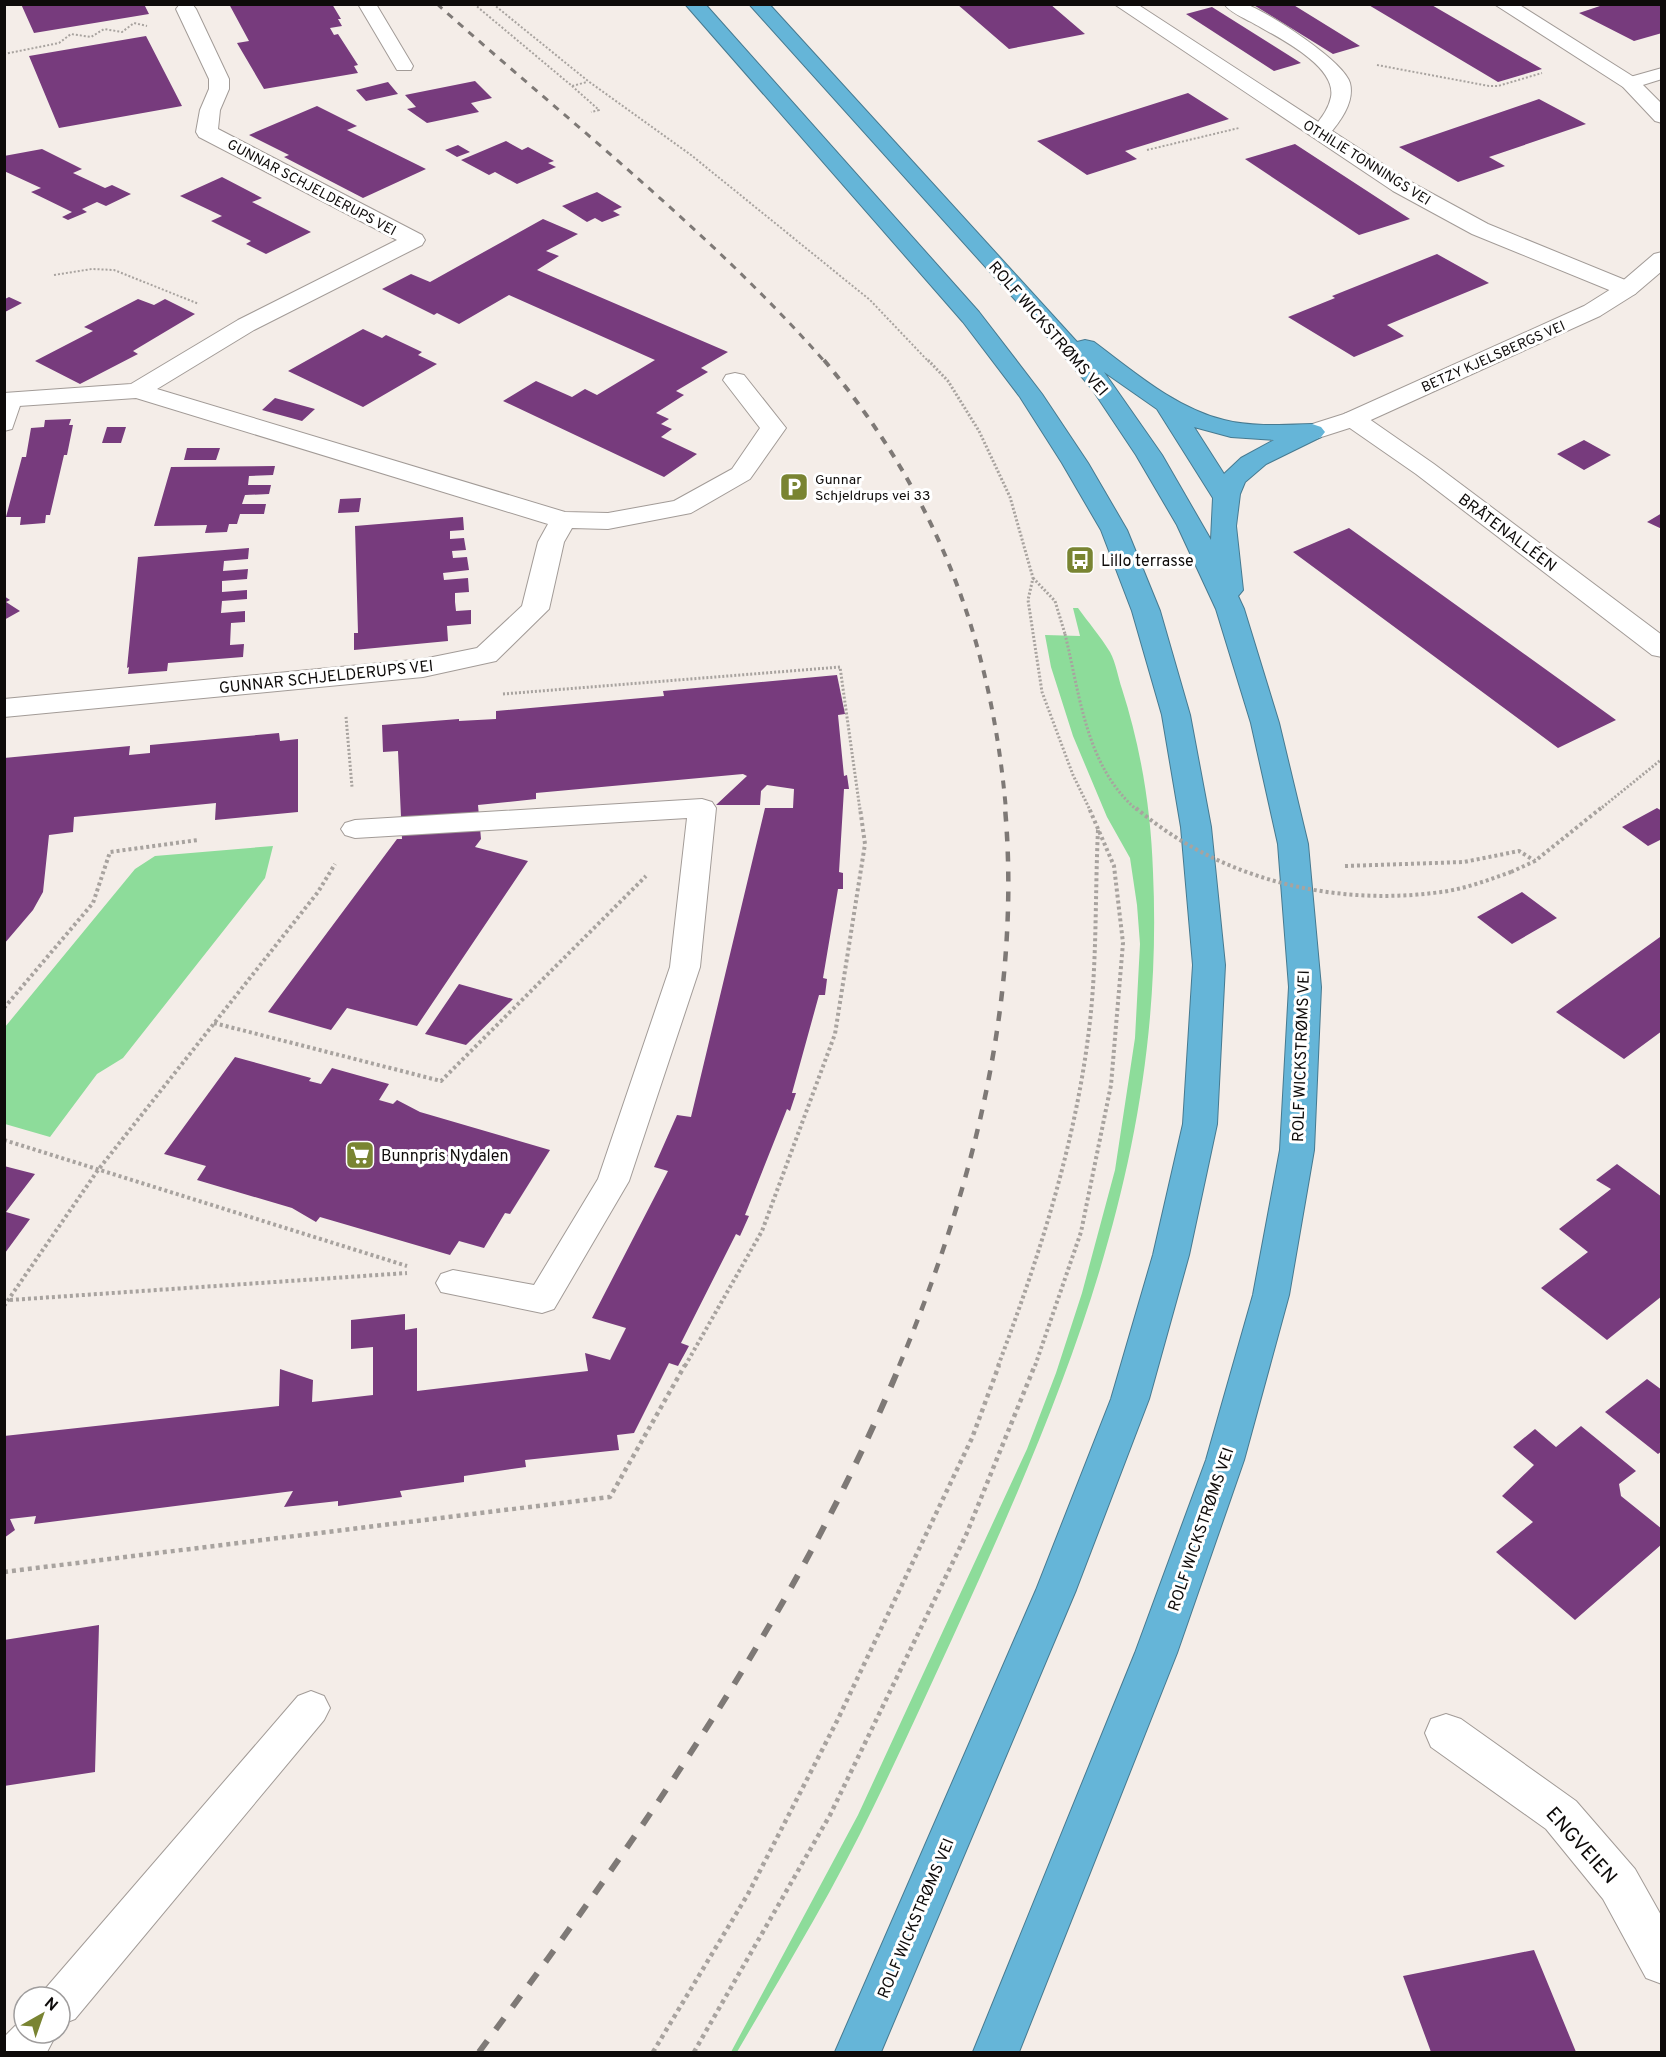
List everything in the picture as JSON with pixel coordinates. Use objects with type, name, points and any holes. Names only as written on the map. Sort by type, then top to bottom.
[{"type":"highway","name":"ROLF WICKSTRØMS VEI","points":[[694,4],[971,317],[1030,394],[1075,463],[1114,530],[1146,611],[1176,716],[1196,827],[1209,964],[1200,1124],[1171,1255],[1130,1399],[1056,1590],[858,2052]]},
{"type":"highway","name":"ROLF WICKSTRØMS VEI","points":[[758,4],[1043,317],[1101,384],[1149,455],[1190,525],[1230,609],[1264,723],[1293,844],[1305,987],[1297,1150],[1271,1295],[1225,1460],[1156,1653],[999,2046]]},
{"type":"highway","points":[[1043,317],[1166,403],[1218,427],[1260,432],[1312,432]]},
{"type":"highway","points":[[1166,403],[1227,497]]},
{"type":"highway","points":[[1230,609],[1223,515],[1228,491],[1242,469],[1274,450],[1312,432]]},
{"type":"street","name":"OTHILIE TONNINGS VEI","points":[[1123,4],[1401,186],[1480,230],[1627,289]]},
{"type":"street","points":[[1503,4],[1630,83],[1662,117]]},
{"type":"street","name":"GUNNAR SCHJELDERUPS VEI","points":[[137,391],[246,325],[414,240],[207,132],[210,111],[219,89],[219,79],[186,9]]},
{"type":"street","name":"BETZY KJELSBERGS VEI","points":[[1312,432],[1353,419],[1592,311],[1627,289],[1662,259]]},
{"type":"street","name":"GUNNAR SCHJELDERUPS VEI","points":[[8,400],[137,391],[562,520],[608,521],[682,507],[741,474],[773,428],[735,380]]},
{"type":"street","name":"BRÅTENALLÉEN","points":[[1353,419],[1425,469],[1662,649]]},
{"type":"street","name":"GUNNAR SCHJELDERUPS VEI","points":[[4,708],[423,668],[486,655],[536,609],[551,542],[562,520]]},
{"type":"street","name":"ENGVEIEN","points":[[1446,1733],[1561,1815],[1619,1884],[1662,1962]]},
{"type":"lane","points":[[367,4],[404,66]]},
{"type":"lane","points":[[1233,4],[1325,62],[1338,76],[1341,91],[1336,114],[1320,133]]},
{"type":"lane","points":[[1630,83],[1662,73]]},
{"type":"lane","points":[[4,424],[8,400]]},
{"type":"lane","points":[[355,829],[702,808],[685,967],[613,1181],[542,1300],[453,1283]]},
{"type":"lane","points":[[72,1990],[311,1708]]},
{"type":"path","points":[[474,4],[598,110],[591,112]]},
{"type":"path","points":[[493,4],[588,81],[691,155],[870,300],[948,381],[979,430],[1010,497],[1033,578],[1028,600],[1042,692],[1073,775],[1098,826],[1114,866],[1123,943],[1111,1085],[1081,1232],[1043,1347],[966,1535],[830,1815],[694,2052]]},
{"type":"path","points":[[4,54],[59,43],[71,34],[91,37],[104,29],[122,32],[134,23],[155,27]]},
{"type":"path","points":[[1368,63],[1489,86],[1498,86],[1544,73]]},
{"type":"path","points":[[572,86],[588,81]]},
{"type":"path","points":[[1147,150],[1241,127]]},
{"type":"path","points":[[54,275],[92,269],[114,270],[162,287],[246,325]]},
{"type":"path","points":[[1033,578],[1055,600],[1096,754],[1119,790],[1144,815],[1186,845],[1227,865],[1285,884],[1340,894],[1403,896],[1443,892],[1511,872],[1535,861],[1662,759]]},
{"type":"path","points":[[4,1572],[610,1497],[762,1231],[835,1034],[865,844],[840,667]]},
{"type":"path","points":[[4,1306],[98,1170],[318,892],[355,829],[346,707]]},
{"type":"path","points":[[214,1023],[441,1082],[700,821]]},
{"type":"path","points":[[652,2052],[748,1894],[837,1722],[972,1438],[1026,1292],[1073,1126],[1086,1043],[1092,984],[1095,925],[1094,880],[1098,826]]},
{"type":"path","points":[[4,1008],[93,903],[110,852],[198,840]]},
{"type":"path","points":[[1345,866],[1464,862],[1519,851],[1535,861]]},
{"type":"path","points":[[4,1140],[149,1184],[414,1271],[9,1300]]},
{"type":"green space","points":[[1073,608],[1078,608],[1106,646],[1114,661],[1140,756],[1150,826],[1153,872],[1153,976],[1143,1076],[1125,1173],[1100,1268],[1070,1361],[994,1546],[893,1766],[847,1860],[737,2052],[731,2052],[858,1815],[1027,1449],[1056,1373],[1082,1293],[1115,1170],[1135,1038],[1140,944],[1130,858],[1107,817],[1073,736],[1051,667],[1045,635],[1080,636]]},
{"type":"green space","points":[[273,846],[265,878],[123,1058],[97,1074],[50,1137],[5,1124],[5,1027],[135,869],[155,856]]},
{"type":"building","points":[[21,4],[144,4],[149,14],[34,33]]},
{"type":"building","points":[[229,4],[332,4],[341,19],[338,19],[342,26],[330,28],[334,35],[338,34],[358,65],[354,66],[358,73],[264,89],[237,43],[249,41]]},
{"type":"building","points":[[957,4],[1050,4],[1085,34],[1009,49]]},
{"type":"building","points":[[1252,4],[1292,4],[1360,46],[1333,54]]},
{"type":"building","points":[[1367,4],[1430,4],[1542,69],[1498,82]]},
{"type":"building","points":[[1606,4],[1662,4],[1662,33],[1634,41],[1579,13]]},
{"type":"building","points":[[1212,7],[1301,63],[1274,71],[1186,14]]},
{"type":"building","points":[[146,36],[182,106],[59,128],[29,56]]},
{"type":"building","points":[[475,81],[492,98],[471,103],[479,112],[427,123],[407,109],[416,107],[405,95]]},
{"type":"building","points":[[388,82],[398,94],[366,101],[356,90]]},
{"type":"building","points":[[1188,93],[1229,119],[1125,151],[1137,159],[1087,175],[1037,141]]},
{"type":"building","points":[[1539,99],[1586,124],[1489,157],[1505,166],[1458,182],[1399,147]]},
{"type":"building","points":[[317,106],[357,126],[347,130],[426,169],[363,198],[284,157],[289,155],[249,135]]},
{"type":"building","points":[[506,141],[522,150],[528,147],[554,161],[548,163],[556,167],[517,184],[495,172],[489,175],[461,160]]},
{"type":"building","points":[[1295,144],[1410,219],[1359,235],[1245,159]]},
{"type":"building","points":[[458,145],[470,152],[457,157],[445,150]]},
{"type":"building","points":[[42,149],[82,169],[73,173],[105,188],[112,185],[131,194],[106,206],[97,202],[82,209],[87,212],[68,220],[62,217],[72,212],[31,192],[41,188],[4,171],[4,156]]},
{"type":"building","points":[[222,177],[262,198],[252,202],[311,232],[266,254],[246,244],[251,241],[211,221],[222,216],[180,196]]},
{"type":"building","points":[[597,192],[622,207],[613,211],[620,215],[602,222],[595,218],[587,222],[562,206]]},
{"type":"building","points":[[543,219],[578,234],[546,251],[559,256],[537,270],[728,352],[701,368],[708,372],[676,391],[684,395],[656,413],[669,419],[661,424],[672,429],[661,437],[697,454],[664,477],[503,401],[536,381],[572,397],[585,389],[597,395],[655,360],[509,295],[459,324],[437,313],[434,315],[382,289],[411,274],[430,282]]},
{"type":"building","points":[[1437,254],[1489,283],[1387,325],[1404,336],[1354,357],[1288,317],[1335,298],[1332,296]]},
{"type":"building","points":[[9,297],[22,303],[5,312],[5,299]]},
{"type":"building","points":[[138,299],[154,305],[165,299],[195,314],[133,351],[138,354],[80,384],[35,361],[93,331],[84,327]]},
{"type":"building","points":[[363,329],[382,338],[386,335],[422,352],[418,355],[437,364],[363,407],[288,371]]},
{"type":"building","points":[[275,398],[315,409],[302,421],[262,410]]},
{"type":"building","points":[[71,419],[69,425],[73,425],[67,455],[64,455],[50,515],[46,515],[45,523],[20,525],[21,517],[6,517],[22,457],[26,457],[31,428],[44,427],[45,420]]},
{"type":"building","points":[[107,427],[126,427],[121,443],[102,443]]},
{"type":"building","points":[[1584,440],[1611,455],[1584,470],[1557,454]]},
{"type":"building","points":[[187,448],[220,448],[216,460],[184,460]]},
{"type":"building","points":[[275,466],[273,475],[249,476],[248,485],[271,485],[269,494],[245,495],[242,504],[266,504],[264,514],[240,514],[237,524],[229,524],[227,532],[205,533],[207,525],[154,526],[171,467]]},
{"type":"building","points":[[361,498],[359,512],[338,513],[340,499]]},
{"type":"building","points":[[1662,513],[1662,529],[1647,522]]},
{"type":"building","points":[[463,517],[464,530],[450,531],[450,539],[464,538],[466,550],[452,551],[453,558],[467,557],[469,570],[443,573],[444,580],[468,578],[469,592],[455,593],[455,602],[456,611],[471,610],[471,624],[447,626],[448,641],[354,650],[354,633],[358,633],[355,526]]},
{"type":"building","points":[[1349,528],[1616,720],[1558,748],[1293,552]]},
{"type":"building","points":[[249,548],[248,559],[224,561],[223,571],[248,569],[247,579],[222,581],[222,592],[247,590],[247,599],[222,601],[221,613],[245,611],[245,622],[231,623],[230,645],[244,644],[243,657],[168,663],[167,671],[128,674],[138,557]]},
{"type":"building","points":[[4,596],[10,600],[6,602],[20,611],[4,620]]},
{"type":"building","points":[[837,675],[845,714],[838,715],[844,776],[847,775],[849,789],[844,789],[839,872],[843,873],[843,889],[838,889],[823,978],[827,979],[825,995],[819,995],[792,1093],[796,1093],[790,1111],[787,1109],[745,1215],[749,1216],[740,1236],[736,1234],[681,1343],[689,1346],[678,1366],[669,1363],[634,1433],[617,1435],[619,1450],[525,1460],[526,1467],[464,1476],[464,1482],[400,1491],[402,1497],[338,1506],[338,1501],[284,1507],[293,1491],[34,1524],[36,1516],[10,1519],[15,1530],[4,1538],[4,1436],[279,1406],[280,1369],[313,1380],[312,1402],[373,1395],[373,1347],[351,1349],[351,1320],[405,1314],[405,1330],[417,1328],[417,1391],[588,1371],[585,1353],[610,1360],[626,1328],[592,1318],[668,1171],[654,1167],[677,1115],[691,1117],[765,808],[793,808],[794,789],[767,785],[761,791],[760,805],[716,805],[747,776],[743,774],[536,793],[536,799],[478,805],[481,839],[475,847],[528,861],[417,1026],[347,1008],[331,1030],[268,1012],[397,839],[402,839],[398,751],[383,752],[382,725],[459,719],[459,721],[496,719],[496,711],[664,696],[663,691]]},
{"type":"building","points":[[279,733],[280,741],[298,739],[298,812],[215,820],[216,803],[74,817],[73,832],[49,835],[43,892],[33,910],[4,944],[4,758],[130,746],[129,755],[150,753],[150,745]]},
{"type":"building","points":[[1657,808],[1662,811],[1662,839],[1648,846],[1622,827]]},
{"type":"building","points":[[1522,892],[1557,918],[1512,944],[1477,917]]},
{"type":"building","points":[[1660,937],[1662,1031],[1624,1059],[1556,1012]]},
{"type":"building","points":[[459,984],[513,999],[466,1045],[425,1034]]},
{"type":"building","points":[[235,1057],[311,1078],[309,1081],[321,1084],[332,1068],[389,1084],[379,1100],[393,1104],[397,1100],[420,1112],[550,1150],[510,1214],[505,1213],[484,1248],[459,1241],[450,1255],[320,1217],[316,1222],[292,1208],[197,1180],[206,1166],[164,1154]]},
{"type":"building","points":[[1617,1164],[1662,1197],[1662,1296],[1607,1340],[1541,1288],[1588,1252],[1559,1229],[1611,1189],[1596,1180]]},
{"type":"building","points":[[4,1166],[35,1174],[6,1212],[30,1219],[5,1253]]},
{"type":"building","points":[[1647,1379],[1662,1390],[1662,1451],[1658,1454],[1605,1412]]},
{"type":"building","points":[[1581,1426],[1636,1471],[1619,1484],[1621,1496],[1662,1529],[1662,1544],[1575,1620],[1496,1552],[1533,1522],[1502,1496],[1534,1465],[1513,1447],[1535,1429],[1556,1447]]},
{"type":"building","points":[[99,1625],[95,1772],[4,1786],[4,1640]]},
{"type":"building","points":[[1534,1950],[1576,2052],[1431,2052],[1403,1976]]},
{"type":"railway","points":[[437,4],[686,222],[734,267],[825,362]]},
{"type":"railway","points":[[824,360],[863,411],[898,463],[927,516],[951,570],[971,627],[987,686],[1006,810]]},
{"type":"railway","points":[[899,1366],[949,1232],[986,1093],[998,1023],[1006,951],[1008,880],[1005,808]]},
{"type":"railway","points":[[479,2052],[656,1806],[764,1635],[859,1457],[900,1365]]},
{"type":"place","name":"Gunnar Schjeldrups vei 33","points":[[794,487]]},
{"type":"place","name":"Lillo terrasse","points":[[1080,560]]},
{"type":"place","name":"Bunnpris Nydalen","points":[[360,1155]]}]
